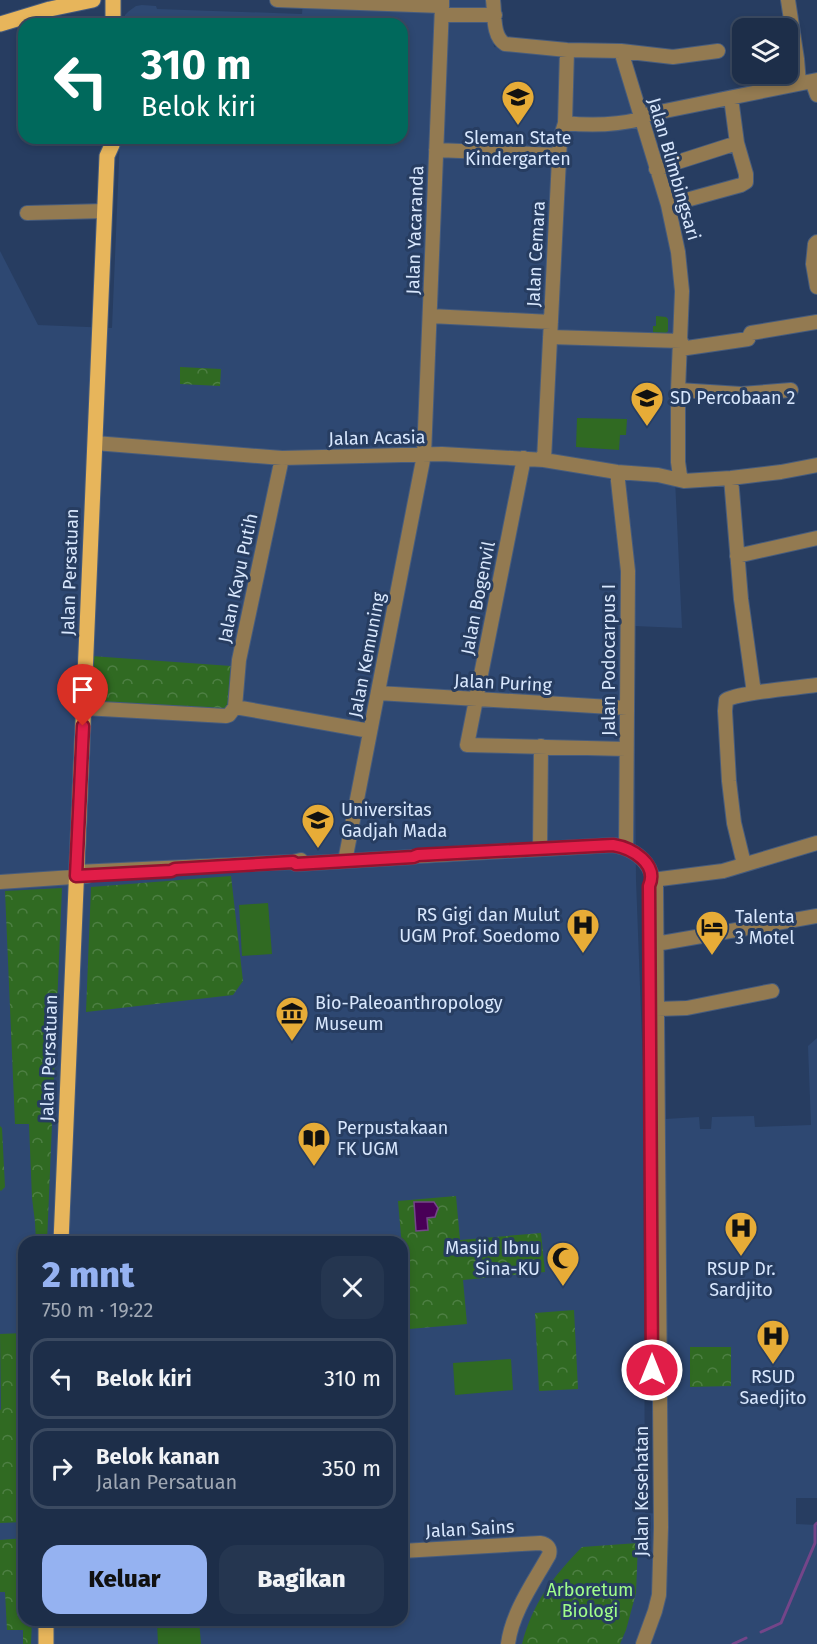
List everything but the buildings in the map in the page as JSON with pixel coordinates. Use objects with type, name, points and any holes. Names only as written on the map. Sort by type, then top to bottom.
[{"type":"main road","points":[[20,18],[93,0]]},
{"type":"main road","points":[[113,0],[113,18]]},
{"type":"main road","points":[[0,24],[18,19]]},
{"type":"main road","name":"Jalan Persatuan","points":[[61,1236],[105,211],[107,156],[103,144]]},
{"type":"main road","name":"Jalan Persatuan","points":[[107,156],[112,144]]},
{"type":"main road","points":[[46,1626],[46,1644]]},
{"type":"street","points":[[277,0],[442,7],[495,15]]},
{"type":"street","points":[[494,0],[498,36],[506,44],[567,50],[621,51],[673,57],[718,51]]},
{"type":"street","points":[[788,0],[797,59],[817,95]]},
{"type":"street","name":"Jalan Yacaranda","points":[[424,455],[442,7]]},
{"type":"street","name":"Jalan Cemara","points":[[544,460],[559,155],[560,139],[565,123],[567,50]]},
{"type":"street","name":"Jalan Blimbingsari","points":[[621,51],[668,205],[680,263],[682,291],[678,462],[680,476],[684,482]]},
{"type":"street","points":[[565,123],[611,124],[809,81]]},
{"type":"street","points":[[668,205],[745,183],[747,180],[737,143],[730,98]]},
{"type":"street","points":[[656,169],[737,143]]},
{"type":"street","points":[[436,150],[559,155]]},
{"type":"street","points":[[27,213],[105,211]]},
{"type":"street","points":[[817,242],[813,264],[817,287]]},
{"type":"street","points":[[430,316],[551,322]]},
{"type":"street","points":[[550,337],[681,345],[748,339],[751,333],[817,322]]},
{"type":"street","points":[[678,390],[741,394],[790,390]]},
{"type":"street","name":"Jalan Acasia","points":[[95,443],[282,458],[442,454],[524,458],[617,472],[658,475],[684,482],[781,472],[817,465]]},
{"type":"street","name":"Jalan Kemuning","points":[[345,859],[424,455]]},
{"type":"street","name":"Jalan Kayu Putih","points":[[235,707],[239,660],[282,458]]},
{"type":"street","name":"Jalan Bogenvil","points":[[524,458],[467,745],[533,748],[541,746]]},
{"type":"street","points":[[658,475],[669,471],[678,462]]},
{"type":"street","name":"Jalan Podocarpus I","points":[[617,472],[628,571],[626,848]]},
{"type":"street","points":[[731,478],[737,556],[754,693]]},
{"type":"street","points":[[737,556],[817,538]]},
{"type":"street","points":[[744,864],[734,823],[730,791],[726,700],[754,693],[817,685]]},
{"type":"street","name":"Jalan Puring","points":[[378,693],[627,708]]},
{"type":"street","points":[[84,708],[226,716],[235,707],[370,731]]},
{"type":"street","points":[[540,849],[541,746],[626,749]]},
{"type":"street","points":[[0,882],[171,867],[175,869],[413,854],[613,845],[626,848],[645,862],[651,872],[652,880],[723,872],[817,843]]},
{"type":"street","name":"Jalan Kesehatan","points":[[635,1644],[652,1587],[657,1463],[653,972],[656,886],[652,880]]},
{"type":"street","points":[[653,945],[817,916]]},
{"type":"street","name":"Jalan Kesehatan","points":[[653,972],[657,1009],[654,1075]]},
{"type":"street","points":[[657,1009],[687,1008],[772,991]]},
{"type":"street","name":"Jalan Kesehatan","points":[[643,1644],[656,1611],[659,1595],[661,1527],[657,1463]]},
{"type":"street","name":"Jalan Sains","points":[[408,1551],[540,1543],[549,1548],[550,1553],[522,1602],[508,1644]]},
{"type":"shaded area","name":"Universitas Gadjah Mada","points":[[303,0],[489,0],[494,47],[619,56],[650,158],[677,266],[674,458],[682,628],[634,626],[636,880],[643,1066],[645,1513],[666,1514],[665,1119],[699,1117],[700,1129],[711,1129],[712,1117],[754,1116],[755,1127],[811,1125],[808,1046],[817,1038],[817,1498],[796,1498],[796,1524],[817,1525],[817,1644],[0,1644],[0,251],[38,325],[112,328],[120,144],[408,144],[408,18],[125,18],[125,15],[136,6],[156,6],[157,9],[302,14]]},
{"type":"shaded area","points":[[414,1202],[434,1202],[438,1208],[435,1217],[427,1218],[428,1230],[416,1231]]},
{"type":"green space","points":[[656,316],[668,319],[668,331],[664,335],[653,334]]},
{"type":"green space","points":[[180,367],[221,369],[220,386],[180,384]]},
{"type":"green space","points":[[577,418],[627,419],[626,435],[620,435],[619,450],[576,447]]},
{"type":"green space","points":[[91,656],[231,666],[227,714],[88,703]]},
{"type":"green space","points":[[231,876],[243,981],[233,995],[86,1012],[91,887]]},
{"type":"green space","points":[[62,888],[47,1236],[36,1236],[29,1124],[15,1124],[5,891]]},
{"type":"green space","points":[[268,903],[272,954],[242,956],[239,905]]},
{"type":"green space","points":[[0,1126],[2,1128],[5,1187],[1,1191],[0,1190]]},
{"type":"green space","points":[[456,1196],[460,1240],[541,1233],[545,1272],[463,1280],[467,1324],[409,1329],[408,1236],[401,1236],[398,1201]]},
{"type":"green space","points":[[574,1310],[578,1389],[539,1391],[535,1313]]},
{"type":"green space","points":[[18,1333],[18,1522],[0,1523],[0,1334]]},
{"type":"green space","points":[[690,1347],[731,1347],[731,1386],[690,1387]]},
{"type":"green space","points":[[511,1359],[513,1390],[455,1395],[453,1363]]},
{"type":"green space","points":[[18,1538],[18,1626],[32,1626],[31,1644],[23,1644],[23,1630],[7,1630],[5,1592],[0,1592],[0,1540]]},
{"type":"green space","name":"Arboretum Biologi","points":[[638,1543],[636,1593],[620,1644],[522,1644],[532,1615],[545,1591],[582,1547]]},
{"type":"green space","points":[[157,1626],[200,1626],[201,1644],[158,1644]]},
{"type":"waterway","points":[[761,1632],[781,1623],[815,1543],[817,1523]]},
{"type":"waterway","points":[[733,1644],[746,1638]]},
{"type":"place","name":"Sleman State Kindergarten","points":[[518,126]]},
{"type":"place","name":"SD Percobaan 2","points":[[647,427]]},
{"type":"place","name":"Universitas Gadjah Mada","points":[[318,849]]},
{"type":"place","name":"RS Gigi dan Mulut UGM Prof. Soedomo","points":[[583,954]]},
{"type":"place","name":"Talenta 3 Motel","points":[[712,956]]},
{"type":"place","name":"Bio-Paleoanthropology Museum","points":[[292,1042]]},
{"type":"place","name":"Perpustakaan FK UGM","points":[[314,1167]]},
{"type":"place","name":"RSUP Dr. Sardjito","points":[[741,1257]]},
{"type":"place","name":"Masjid Ibnu Sina-KU","points":[[563,1287]]},
{"type":"place","name":"RSUD Saedjito","points":[[773,1365]]},
{"type":"route","points":[[83,726],[76,876],[613,845],[631,851],[645,862],[651,872],[652,880],[649,886],[652,1370]]}]
